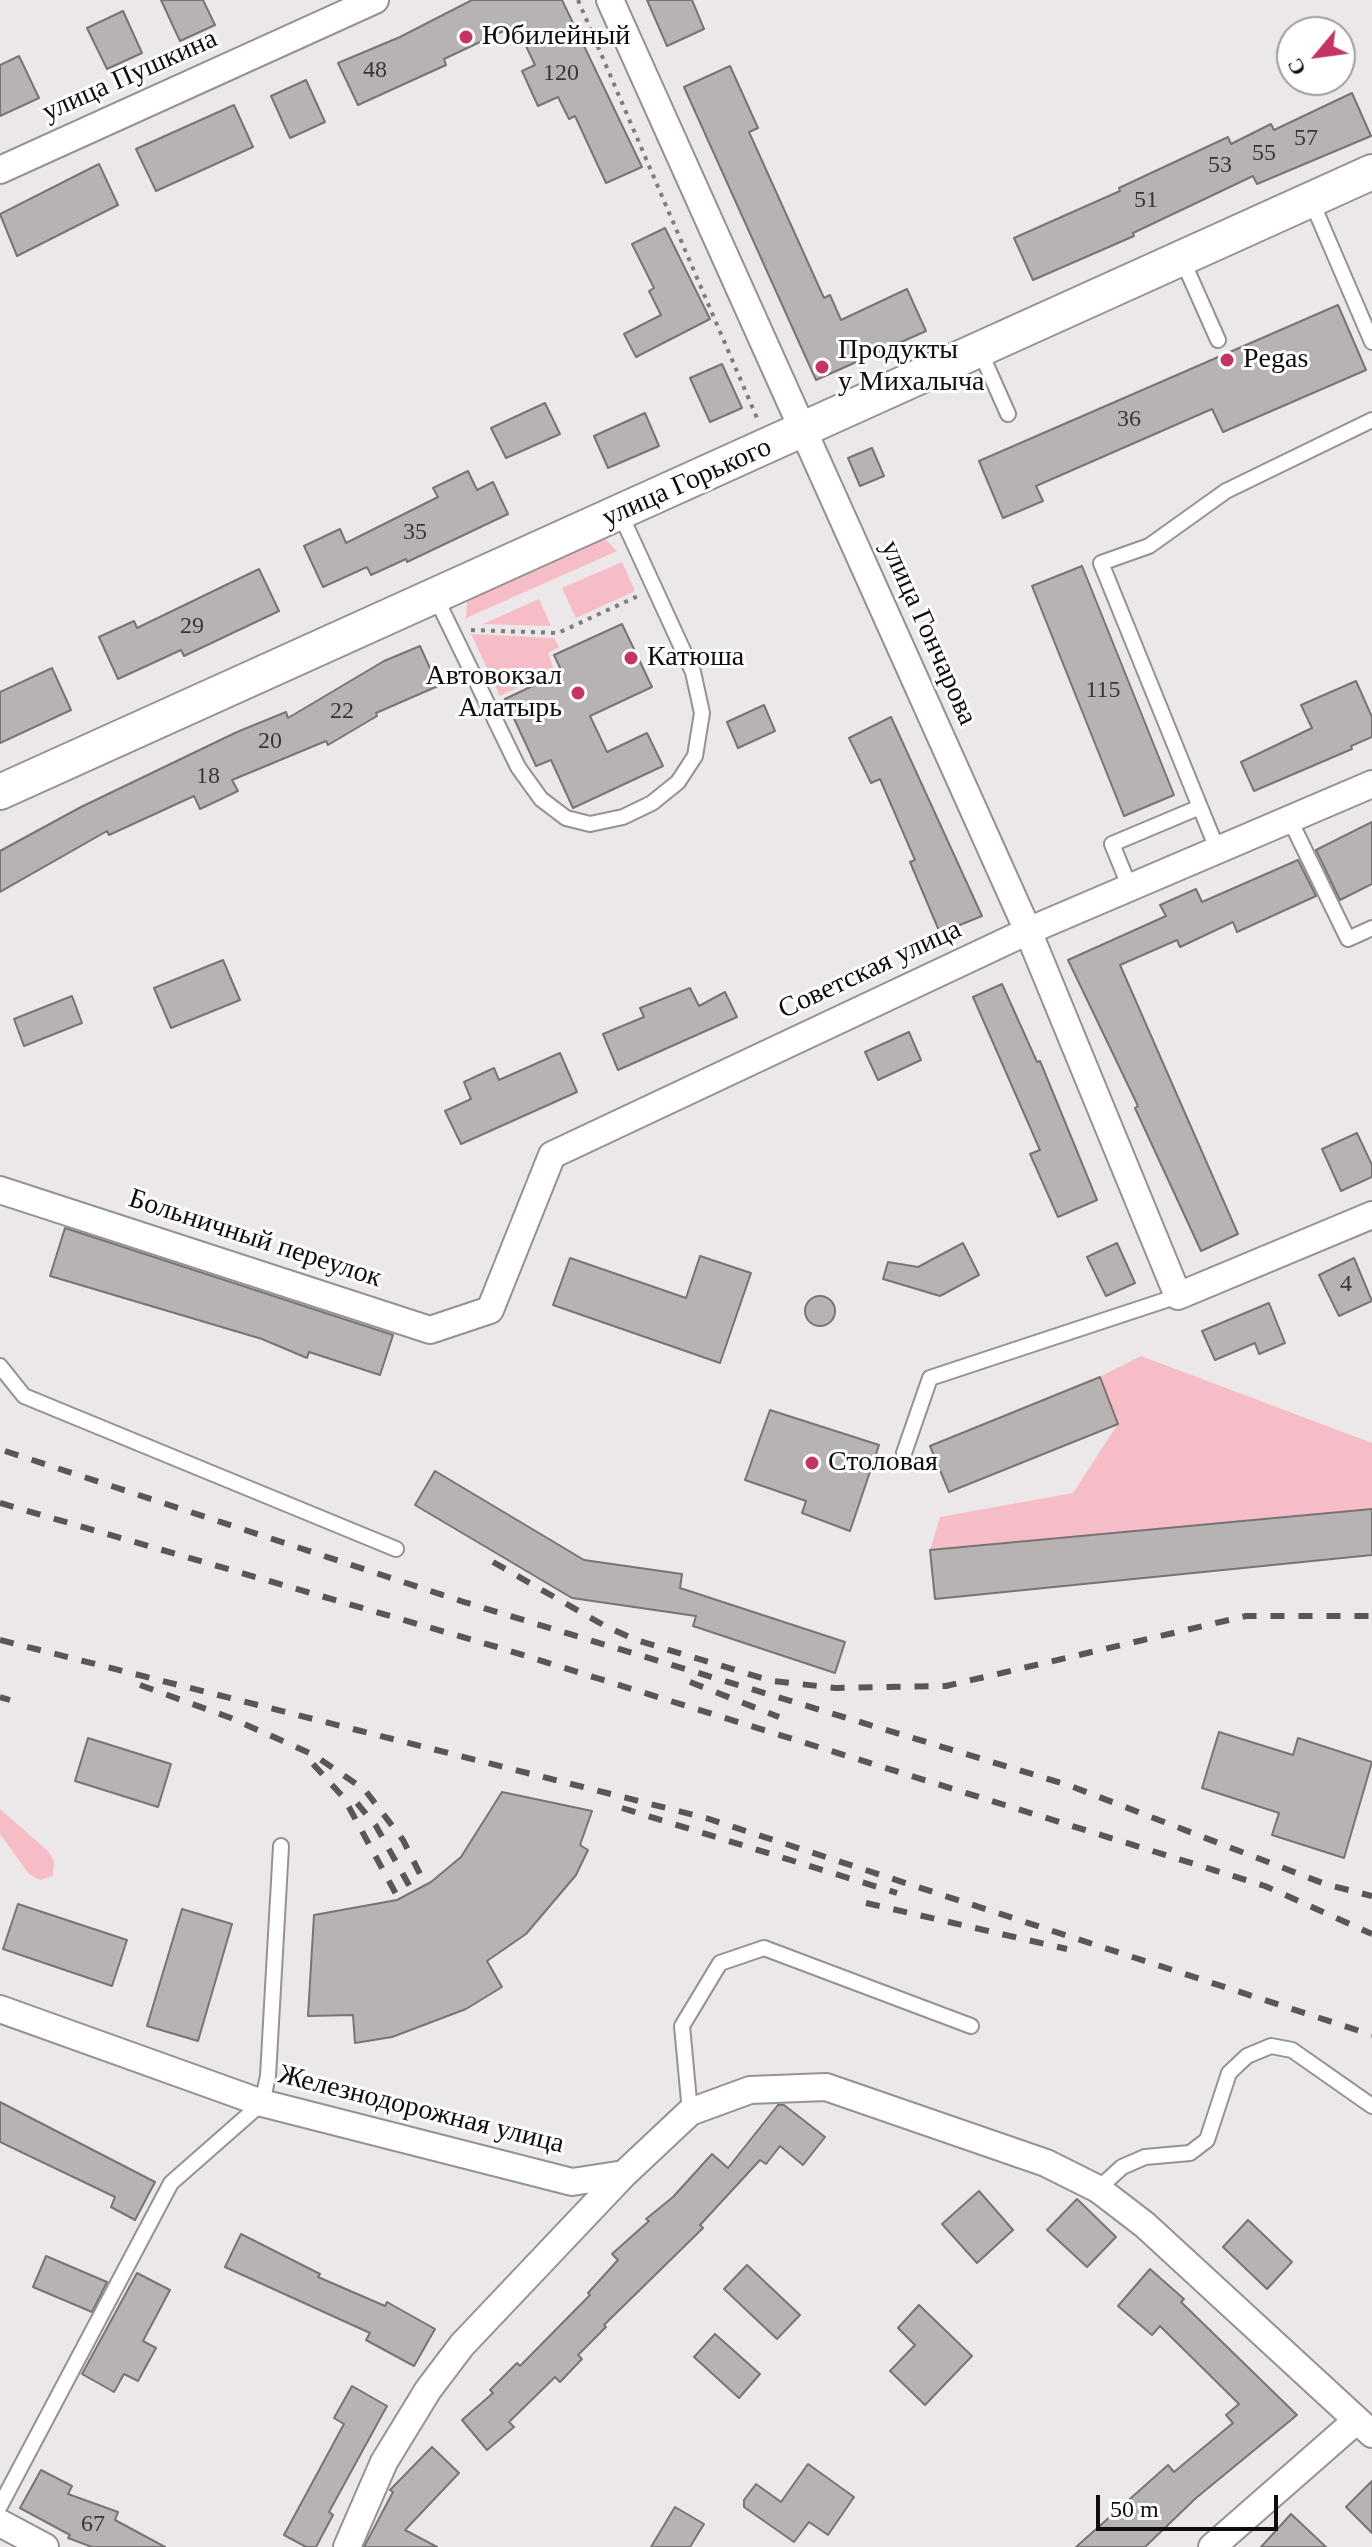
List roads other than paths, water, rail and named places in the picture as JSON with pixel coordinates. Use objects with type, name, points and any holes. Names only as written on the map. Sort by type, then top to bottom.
[{"type":"street","name":"улица Гончарова","points":[[610,0],[801,432],[1028,931],[1178,1296]]},
{"type":"street","name":"улица Пушкина","points":[[0,170],[372,1]]},
{"type":"street","name":"улица Горького","points":[[0,792],[436,598],[1372,172]]},
{"type":"street","name":"Советская улица","points":[[490,1310],[552,1155],[1028,931],[1372,784]]},
{"type":"street","name":"Больничный переулок","points":[[0,1190],[430,1330],[490,1310]]},
{"type":"street","points":[[1178,1296],[1372,1215]]},
{"type":"street","name":"Железнодорожная улица","points":[[0,2009],[262,2103],[572,2182],[624,2174]]},
{"type":"street","points":[[347,2547],[384,2462],[428,2390],[462,2345],[624,2174],[690,2112],[750,2090],[826,2087],[1046,2163],[1098,2189],[1145,2225],[1364,2427],[1212,2547]]},
{"type":"street","points":[[0,2523],[45,2547]]},
{"type":"lane","points":[[1311,200],[1372,342]]},
{"type":"lane","points":[[1181,259],[1218,340]]},
{"type":"lane","points":[[980,351],[1008,414]]},
{"type":"lane","points":[[1218,851],[1101,563],[1149,546],[1226,491],[1372,420]]},
{"type":"lane","points":[[436,598],[518,767],[541,799],[566,818],[590,824],[623,817],[652,803],[678,782],[695,756],[702,713],[693,672],[620,513]]},
{"type":"lane","points":[[1130,888],[1112,844],[1200,807]]},
{"type":"lane","points":[[1290,820],[1348,939],[1372,928]]},
{"type":"lane","points":[[904,1453],[930,1378],[1178,1296]]},
{"type":"lane","points":[[0,1366],[24,1396],[396,1549]]},
{"type":"lane","points":[[0,2506],[171,2183],[262,2103],[268,2076],[281,1846]]},
{"type":"lane","points":[[690,2112],[682,2026],[720,1963],[764,1948],[971,2026]]},
{"type":"lane","points":[[1098,2189],[1122,2167],[1145,2157],[1190,2153],[1207,2140],[1229,2073],[1247,2056],[1271,2046],[1292,2050],[1372,2106]]},
{"type":"railway","points":[[5,1451],[464,1602],[1068,1785],[1325,1884],[1372,1896]]},
{"type":"railway","points":[[0,1503],[497,1647],[1265,1886],[1372,1934]]},
{"type":"railway","points":[[493,1562],[605,1626],[636,1640],[772,1681],[836,1688],[946,1686],[1246,1616],[1372,1616]]},
{"type":"railway","points":[[0,1640],[706,1818],[1372,2035]]},
{"type":"railway","points":[[690,1682],[779,1717]]},
{"type":"railway","points":[[140,1685],[231,1718],[314,1755],[365,1790],[403,1840],[423,1880]]},
{"type":"railway","points":[[0,1697],[10,1700]]},
{"type":"railway","points":[[313,1764],[344,1798],[396,1894]]},
{"type":"railway","points":[[357,1803],[376,1826],[410,1887]]},
{"type":"railway","points":[[622,1808],[897,1893]]},
{"type":"railway","points":[[866,1903],[1067,1949]]},
{"type":"place","name":"Юбилейный","points":[[466,37]]},
{"type":"place","name":"Pegas","points":[[1227,360]]},
{"type":"place","name":"Продукты у Михалыча","points":[[822,367]]},
{"type":"place","name":"Катюша","points":[[631,658]]},
{"type":"place","name":"Автовокзал Алатырь","points":[[578,693]]},
{"type":"place","name":"Столовая","points":[[812,1463]]}]
